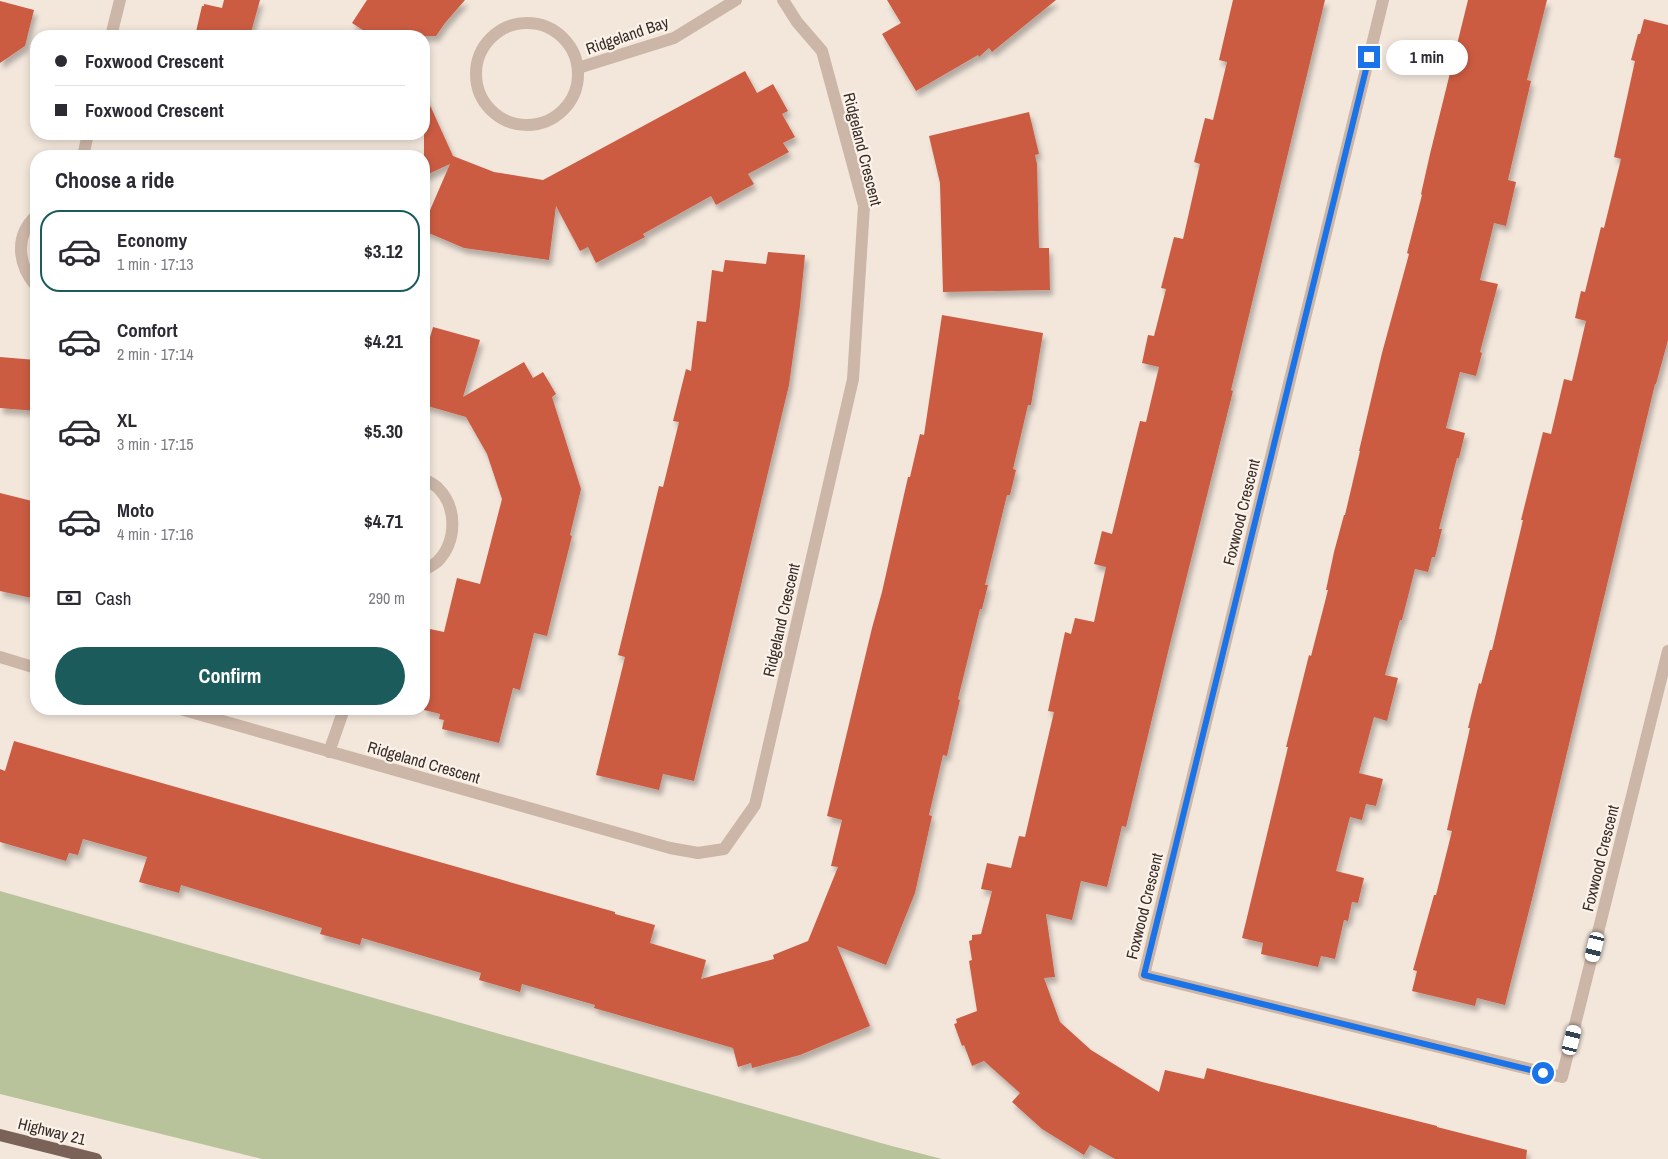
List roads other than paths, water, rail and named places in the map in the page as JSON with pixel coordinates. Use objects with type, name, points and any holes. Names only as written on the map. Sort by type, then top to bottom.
[{"type":"main road","name":"Highway 21","points":[[0,1135],[96,1159]]},
{"type":"street","points":[[112,30],[120,0]]},
{"type":"street","name":"Ridgeland Bay","points":[[578,68],[674,38],[736,0]]},
{"type":"street","name":"Ridgeland Crescent","points":[[201,715],[670,848],[698,853],[724,849],[755,805],[853,379],[864,206],[822,51],[783,0]]},
{"type":"street","name":"Foxwood Crescent","points":[[1383,0],[1144,975],[1562,1077],[1668,651]]},
{"type":"street","name":"Ridgeland Bay","points":[[529,23],[543,26],[556,32],[567,42],[574,54],[578,68],[578,83],[573,96],[565,108],[554,118],[526,125],[498,116],[480,94],[477,80],[477,65],[482,52],[490,40],[501,30],[529,23]]},
{"type":"street","points":[[30,223],[24,233],[21,248],[22,263],[30,279]]},
{"type":"street","points":[[430,483],[448,501],[452,517],[452,534],[446,549],[436,562],[430,566]]},
{"type":"street","points":[[0,657],[30,666]]},
{"type":"street","points":[[329,752],[342,715]]}]
